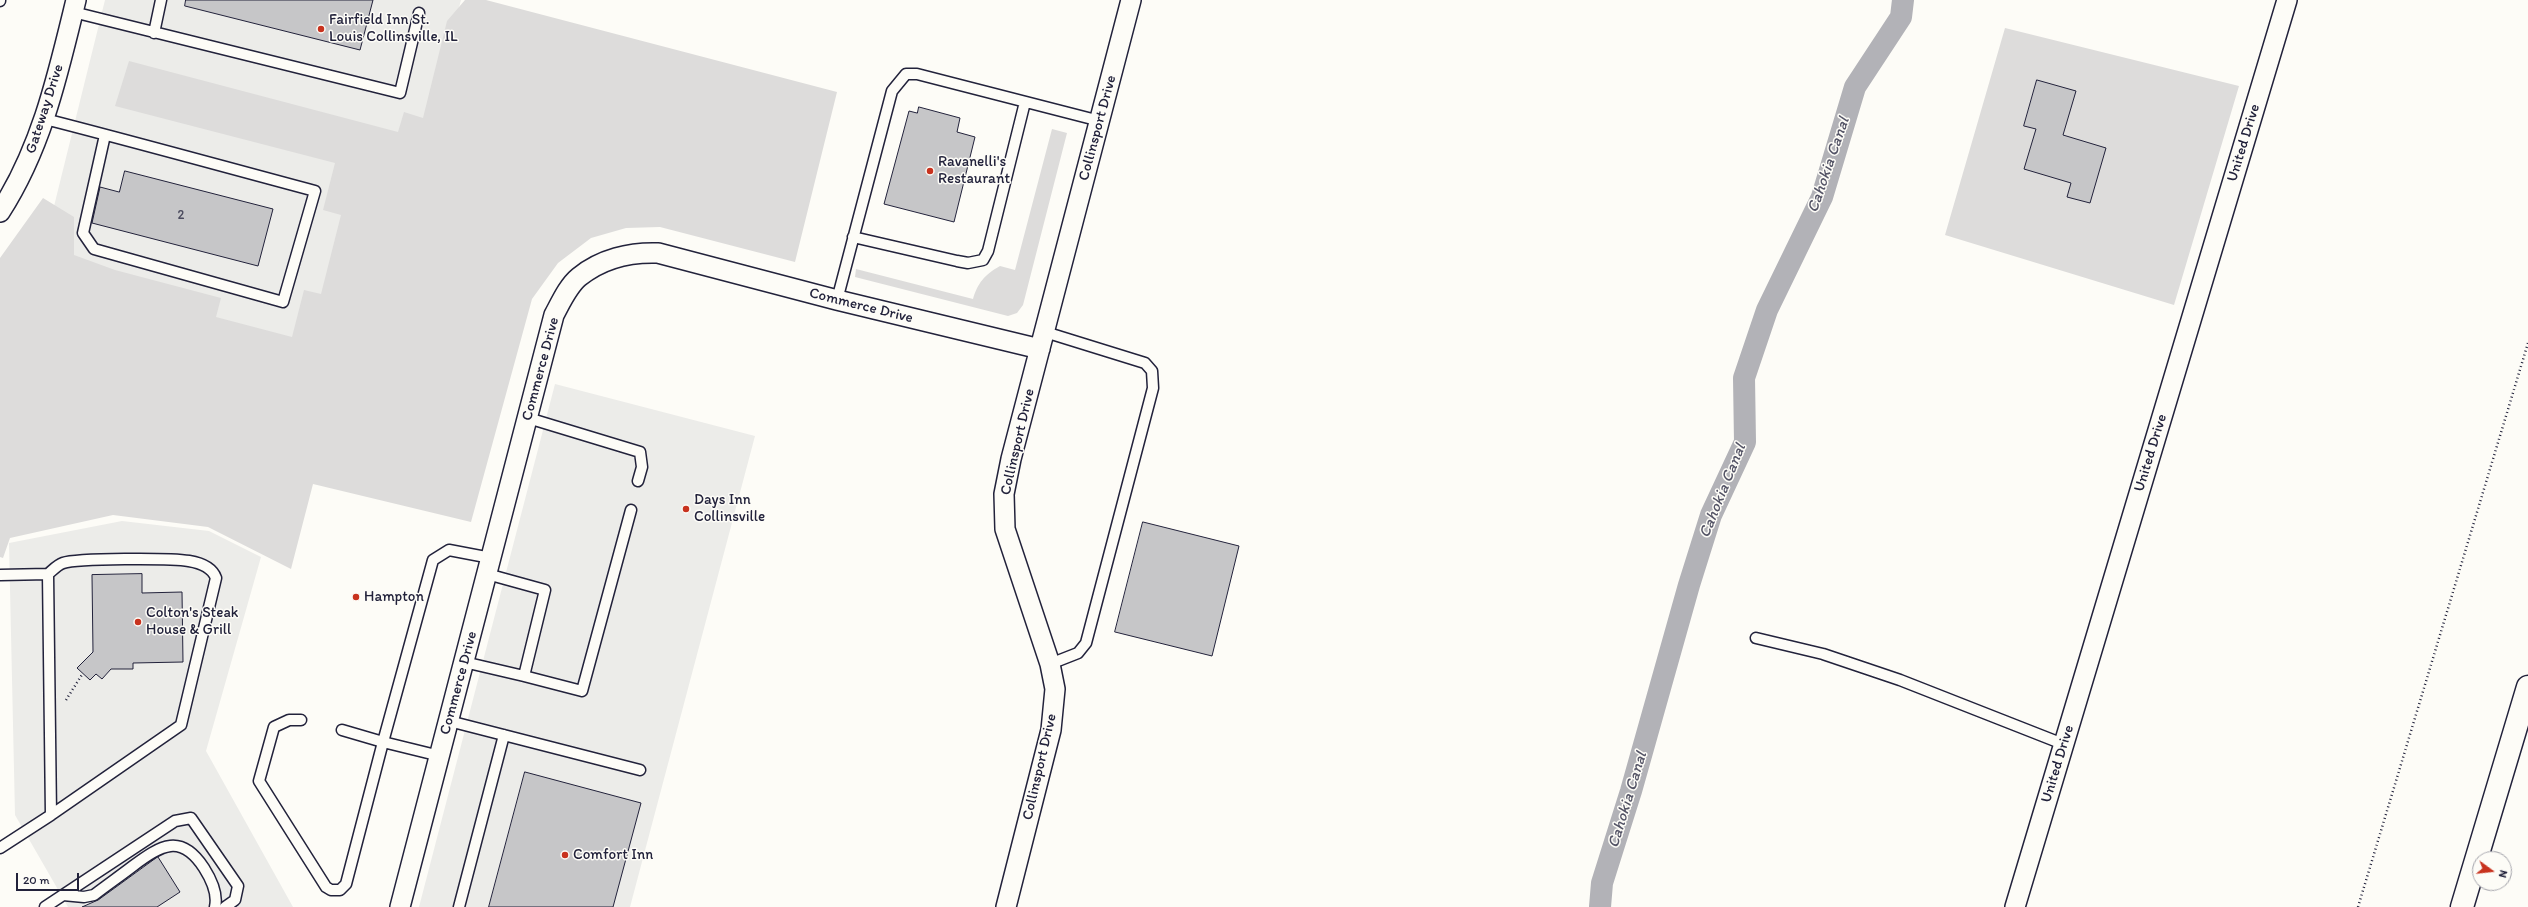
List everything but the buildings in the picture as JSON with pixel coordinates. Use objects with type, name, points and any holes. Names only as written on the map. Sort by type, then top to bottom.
[{"type":"main road","points":[[2462,907],[2528,687]]},
{"type":"street","name":"Collinsport Drive","points":[[1006,907],[1052,730],[1055,690],[1050,664],[1005,529],[1004,494],[1011,459],[1131,0]]},
{"type":"street","name":"United Drive","points":[[2015,907],[2287,0]]},
{"type":"street","name":"Gateway Drive","points":[[0,212],[27,164],[45,119],[74,6]]},
{"type":"street","name":"Commerce Drive","points":[[400,907],[557,310],[566,292],[579,277],[615,258],[630,254],[658,253],[837,300],[1042,341]]},
{"type":"lane","points":[[154,33],[161,0]]},
{"type":"lane","points":[[74,6],[154,33],[400,93],[419,13]]},
{"type":"lane","points":[[837,300],[892,91],[906,74],[917,74],[1100,121]]},
{"type":"lane","points":[[853,236],[957,261],[968,263],[983,260],[988,250],[1025,102]]},
{"type":"lane","points":[[45,119],[105,135],[315,191],[284,302],[94,249],[84,233],[105,135]]},
{"type":"lane","points":[[1042,341],[1145,363],[1152,371],[1153,388],[1086,643],[1078,653],[1050,664]]},
{"type":"lane","points":[[528,418],[640,452],[642,467],[638,481]]},
{"type":"lane","points":[[464,662],[582,691],[631,510]]},
{"type":"lane","points":[[301,720],[289,720],[274,727],[259,781],[326,887],[331,890],[340,890],[346,884],[433,560],[449,550],[545,590],[524,676]]},
{"type":"lane","points":[[0,575],[48,574],[63,563],[88,560],[188,561],[209,568],[213,571],[216,578],[181,725],[51,816],[0,848]]},
{"type":"lane","points":[[48,574],[51,816]]},
{"type":"lane","points":[[1756,638],[1823,654],[1893,678],[2063,744]]},
{"type":"lane","points":[[449,721],[640,770]]},
{"type":"lane","points":[[342,730],[440,756]]},
{"type":"lane","points":[[459,907],[504,735]]},
{"type":"lane","points":[[45,907],[175,821],[191,818],[238,886],[235,900],[225,907]]},
{"type":"lane","points":[[64,895],[84,897],[94,895],[157,849],[174,846],[187,848],[195,855],[206,872],[218,897],[215,907]]},
{"type":"path","points":[[2358,907],[2528,343]]},
{"type":"path","points":[[63,706],[82,673]]},
{"type":"shaded area","points":[[105,0],[461,0],[424,141],[305,356],[35,283]]},
{"type":"shaded area","points":[[465,0],[486,0],[837,92],[795,262],[660,227],[626,228],[591,238],[558,263],[532,299],[471,522],[313,484],[291,569],[208,527],[113,515],[10,538],[3,558],[0,557],[0,258],[43,198],[74,217],[74,255],[115,270],[221,298],[216,317],[292,337],[304,290],[321,294],[341,215],[323,210],[335,163],[115,106],[129,61],[398,132],[404,112],[423,118],[447,21]]},
{"type":"shaded area","points":[[2005,28],[2239,86],[2174,305],[1945,235]]},
{"type":"shaded area","points":[[1052,129],[1067,133],[1023,305],[1017,313],[1008,316],[855,277],[856,269],[973,299],[982,280],[994,269],[1000,266],[1015,270]]},
{"type":"shaded area","points":[[555,384],[755,436],[630,907],[419,907]]},
{"type":"shaded area","points":[[122,521],[209,531],[261,557],[206,751],[293,907],[68,907],[15,815],[9,543]]},
{"type":"waterway","name":"Cahokia Canal","points":[[1600,907],[1602,883],[1631,791],[1689,585],[1711,515],[1745,442],[1744,378],[1767,310],[1822,197],[1855,87],[1901,17],[1903,0]]},
{"type":"place","name":"Fairfield Inn St. Louis Collinsville, IL","points":[[321,29]]},
{"type":"place","name":"Ravanelli's Restaurant","points":[[930,171]]},
{"type":"place","name":"Days Inn Collinsville","points":[[686,509]]},
{"type":"place","name":"Hampton","points":[[356,597]]},
{"type":"place","name":"Colton's Steak House & Grill","points":[[138,622]]},
{"type":"place","name":"Comfort Inn","points":[[565,855]]}]
